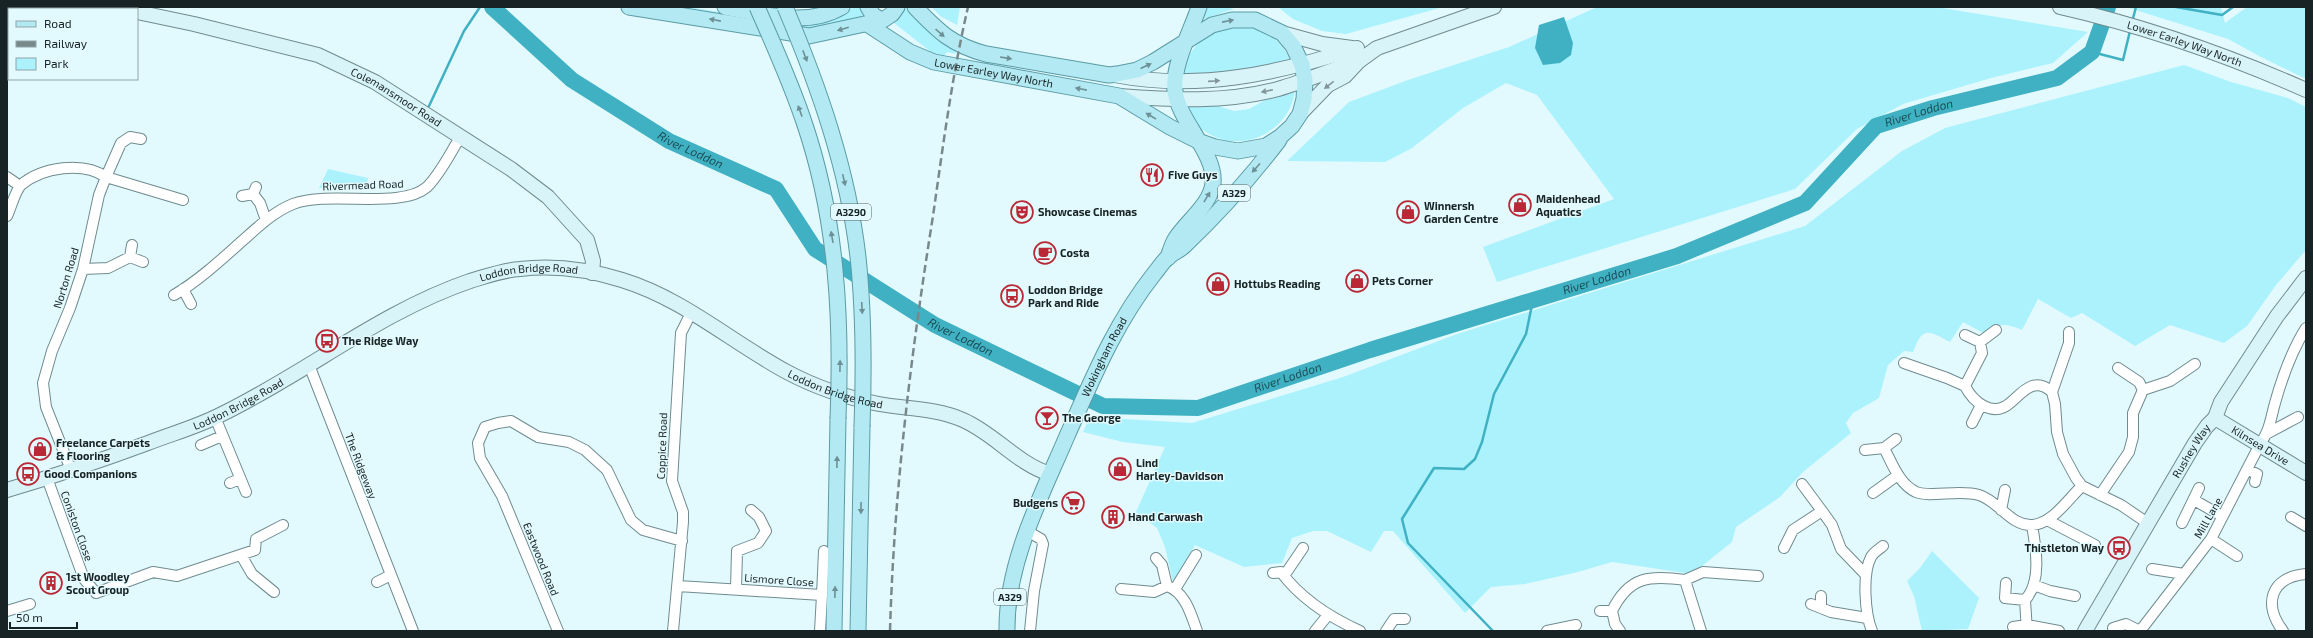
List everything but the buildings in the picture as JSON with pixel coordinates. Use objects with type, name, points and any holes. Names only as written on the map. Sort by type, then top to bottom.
[{"type":"main road","points":[[629,7],[809,36],[877,21],[892,14],[897,7]]},
{"type":"main road","points":[[725,7],[804,19],[822,16],[842,7]]},
{"type":"main road","name":"A3290","points":[[757,7],[805,123],[834,248],[838,296],[838,419],[834,631]]},
{"type":"main road","name":"A3290","points":[[785,7],[827,115],[852,219],[862,314],[862,427],[858,631]]},
{"type":"main road","name":"Lower Earley Way North","points":[[868,7],[877,21],[923,59],[947,65],[1119,96],[1170,127],[1198,141]]},
{"type":"main road","points":[[1187,41],[1199,7]]},
{"type":"main road","points":[[1239,7],[1255,20]]},
{"type":"main road","name":"Lower Earley Way North","points":[[916,8],[945,37],[968,50],[1109,74],[1144,67],[1187,41]]},
{"type":"main road","name":"A329","points":[[1243,19],[1255,20],[1282,33],[1293,46],[1302,65],[1305,80],[1304,100],[1300,114],[1292,126],[1280,138],[1266,146],[1238,151],[1215,147],[1198,141],[1178,101],[1175,81],[1177,69],[1187,41],[1202,30],[1222,22],[1243,19]]},
{"type":"main road","name":"Wokingham Road","points":[[1007,631],[1014,578],[1028,531],[1050,474],[1098,369],[1127,311],[1168,258],[1184,246],[1227,201],[1264,160],[1280,138]]},
{"type":"main road","name":"Wokingham Road","points":[[1168,258],[1175,239],[1205,202],[1212,189],[1212,171],[1198,141]]},
{"type":"street","name":"Lower Earley Way North","points":[[1119,96],[1178,101],[1256,94],[1305,80],[1358,55],[1494,7]]},
{"type":"street","name":"Lower Earley Way North","points":[[2060,7],[2134,26],[2220,56],[2306,90]]},
{"type":"street","name":"Colemansmoor Road","points":[[138,12],[194,24],[318,56],[375,82],[537,187],[560,207],[587,240],[593,261],[592,273]]},
{"type":"street","points":[[1282,33],[1358,55]]},
{"type":"street","name":"Lower Earley Way North","points":[[1109,74],[1137,79],[1175,81],[1233,79],[1358,55]]},
{"type":"street","name":"Lower Earley Way North","points":[[1300,114],[1328,85],[1345,76],[1358,55]]},
{"type":"street","name":"Rivermead Road","points":[[174,295],[266,220],[292,205],[311,199],[413,195],[421,191],[433,180],[460,136]]},
{"type":"street","name":"Norton Road","points":[[71,470],[46,407],[43,383],[52,351],[70,308],[83,269],[99,195],[121,143],[130,137],[141,138]]},
{"type":"street","points":[[7,216],[20,186],[43,172],[62,168],[100,173],[106,178],[183,200]]},
{"type":"street","points":[[7,177],[20,186]]},
{"type":"street","points":[[242,196],[255,190],[266,220]]},
{"type":"street","points":[[130,257],[132,245]]},
{"type":"street","points":[[83,269],[108,268],[130,257],[143,262]]},
{"type":"street","name":"Loddon Bridge Road","points":[[7,490],[71,470],[215,417],[418,302],[441,291],[481,278],[521,268],[552,268],[592,273],[646,288],[692,311],[776,366],[813,384],[877,404],[920,409],[962,419],[977,427],[1026,465],[1050,474]]},
{"type":"street","name":"Rushey Way","points":[[2085,631],[2149,524],[2195,443],[2207,426],[2215,418],[2221,402],[2277,316],[2306,278]]},
{"type":"street","points":[[183,289],[191,304]]},
{"type":"street","name":"Coppice Road","points":[[673,631],[682,541],[683,512],[672,481],[677,367],[681,333],[692,311]]},
{"type":"street","name":"Mill Lane","points":[[2113,628],[2126,624],[2140,631],[2211,539],[2248,470],[2259,446],[2268,433],[2275,402],[2298,341],[2306,328]]},
{"type":"street","points":[[1980,342],[1996,330]]},
{"type":"street","points":[[2069,332],[2069,342],[2052,392],[2055,404],[2059,442],[2076,478],[2082,486],[2121,505],[2149,524]]},
{"type":"street","points":[[1965,335],[1980,342]]},
{"type":"street","points":[[1965,386],[1982,353],[1980,342]]},
{"type":"street","points":[[1904,363],[1933,372],[1965,386],[1970,396],[1982,405],[1989,408],[2003,407],[2021,391],[2036,386],[2044,386],[2052,392]]},
{"type":"street","points":[[2100,494],[2129,452],[2133,438],[2133,413],[2143,390],[2170,381],[2195,364]]},
{"type":"street","name":"The Ridgeway","points":[[309,365],[413,631]]},
{"type":"street","points":[[2118,368],[2139,382],[2143,390]]},
{"type":"street","points":[[1972,423],[1982,405]]},
{"type":"street","points":[[215,417],[246,492]]},
{"type":"street","name":"Kilnsea Drive","points":[[2215,418],[2259,446],[2306,473]]},
{"type":"street","name":"Mill Lane","points":[[2268,433],[2298,418]]},
{"type":"street","name":"Eastwood Road","points":[[558,631],[502,496],[483,465],[478,453],[478,443],[485,427],[498,422],[511,421],[538,437],[569,442],[585,450],[607,470],[631,520],[642,530],[682,541]]},
{"type":"street","points":[[201,445],[222,436]]},
{"type":"street","points":[[1865,450],[1884,448],[1896,439]]},
{"type":"street","points":[[1884,448],[1898,476],[1916,492],[1926,494],[1957,491],[1978,494],[1989,498],[2014,520],[2032,525],[2047,520],[2082,486]]},
{"type":"street","points":[[2248,470],[2257,474],[2255,482]]},
{"type":"street","points":[[1873,493],[1898,476]]},
{"type":"street","name":"Coniston Close","points":[[47,478],[84,579],[96,592],[153,572],[178,576],[241,556],[255,550],[256,539],[283,525]]},
{"type":"street","points":[[230,483],[240,479]]},
{"type":"street","points":[[1802,484],[1832,525],[1841,549],[1866,575]]},
{"type":"street","points":[[2182,523],[2199,488]]},
{"type":"street","points":[[2001,510],[2005,490]]},
{"type":"street","points":[[2194,500],[2222,516]]},
{"type":"street","name":"Lismore Close","points":[[736,589],[737,551],[758,543],[766,531],[759,517],[751,510]]},
{"type":"street","points":[[1784,548],[1793,530],[1822,511]]},
{"type":"street","points":[[2291,517],[2306,526]]},
{"type":"street","points":[[2047,520],[2095,545]]},
{"type":"street","points":[[2024,600],[2031,593],[2034,585],[2035,552],[2032,525]]},
{"type":"street","points":[[1028,531],[1041,539],[1043,544],[1034,591],[1030,631]]},
{"type":"street","points":[[2211,539],[2237,556]]},
{"type":"street","points":[[1872,631],[1867,618],[1866,575],[1871,556],[1882,546]]},
{"type":"street","points":[[1284,576],[1303,548]]},
{"type":"street","name":"Lismore Close","points":[[820,631],[824,550]]},
{"type":"street","points":[[1120,589],[1154,592],[1171,588],[1196,555]]},
{"type":"street","points":[[241,556],[252,574],[274,592]]},
{"type":"street","points":[[1156,558],[1162,565],[1171,588],[1190,611],[1197,631]]},
{"type":"street","points":[[2152,570],[2184,574]]},
{"type":"street","points":[[1273,573],[1281,572],[1295,589],[1328,615],[1360,631]]},
{"type":"street","points":[[1620,631],[1615,624],[1612,611],[1627,589],[1636,582],[1656,577],[1685,580],[1703,572],[1758,576]]},
{"type":"street","points":[[2283,631],[2275,620],[2270,604],[2272,596],[2276,588],[2285,580],[2306,574]]},
{"type":"street","points":[[377,582],[391,575]]},
{"type":"street","points":[[1685,580],[1701,631]]},
{"type":"street","points":[[2006,583],[2005,598],[2024,600]]},
{"type":"street","points":[[2034,585],[2050,591],[2075,596]]},
{"type":"street","name":"Lismore Close","points":[[678,586],[822,595]]},
{"type":"street","points":[[1821,608],[1822,596]]},
{"type":"street","points":[[2024,600],[2027,628]]},
{"type":"street","points":[[7,611],[30,604]]},
{"type":"street","points":[[1811,604],[1847,616],[1867,618]]},
{"type":"street","points":[[1600,611],[1612,611]]},
{"type":"street","points":[[1315,631],[1328,615]]},
{"type":"street","points":[[1386,631],[1393,616],[1405,619]]},
{"type":"street","points":[[1547,631],[1576,625]]},
{"type":"street","points":[[2013,627],[2059,631]]},
{"type":"green space","points":[[668,7],[688,7],[806,26],[830,22],[854,7],[861,7],[869,18],[822,31]]},
{"type":"green space","points":[[907,7],[935,38],[956,52],[955,54],[947,52],[944,56],[931,52],[894,23]]},
{"type":"green space","points":[[932,7],[960,7],[957,25],[940,16]]},
{"type":"green space","points":[[1203,7],[1225,7],[1234,9],[1200,20]]},
{"type":"green space","points":[[1278,7],[1443,7],[1346,34],[1322,31],[1293,19]]},
{"type":"green space","points":[[1597,7],[1936,7],[2088,32],[2053,63],[1991,78],[1903,104],[1857,129],[1795,189],[1497,282],[1483,247],[1614,199],[1537,95],[1506,83],[1463,108],[1412,148],[1385,162],[1287,161],[1349,102],[1408,80],[1509,47]]},
{"type":"green space","points":[[2126,7],[2221,7],[2225,23],[2247,7],[2306,7],[2306,79],[2228,39]]},
{"type":"green space","points":[[1250,26],[1265,32],[1281,45],[1291,62],[1220,73],[1181,75],[1188,57],[1197,45],[1208,36],[1225,27]]},
{"type":"green space","points":[[2184,65],[2231,82],[2288,98],[2306,107],[2306,250],[2276,285],[2247,326],[2224,343],[2170,325],[2135,346],[2082,313],[2071,318],[2038,299],[2022,330],[2002,325],[1983,333],[1963,322],[1950,342],[1932,333],[1924,334],[1920,338],[1913,352],[1904,351],[1888,365],[1879,398],[1853,413],[1846,423],[1851,433],[1803,472],[1780,497],[1736,527],[1732,542],[1692,574],[1612,562],[1578,572],[1525,584],[1491,587],[1465,613],[1393,531],[1384,531],[1371,552],[1327,531],[1313,531],[1292,538],[1282,563],[1244,567],[1195,545],[1173,582],[1165,547],[1157,528],[1136,512],[1165,447],[1123,442],[1083,432],[1090,417],[1192,423],[1343,377],[1457,334],[1805,226],[1902,151],[1945,128]]},
{"type":"green space","points":[[1295,88],[1292,103],[1285,116],[1275,127],[1263,135],[1249,140],[1235,141],[1220,139],[1206,132],[1196,123],[1184,104],[1209,103],[1234,111],[1249,109],[1272,96]]},
{"type":"green space","points":[[328,169],[368,178],[366,189],[319,188]]},
{"type":"green space","points":[[1932,551],[1979,598],[1968,629],[1922,631],[1914,596],[1907,581],[1920,568]]},
{"type":"shaded area","points":[[1564,17],[1573,43],[1571,55],[1560,63],[1543,65],[1535,48],[1539,25]]},
{"type":"waterway","points":[[429,106],[464,31],[480,7]]},
{"type":"waterway","name":"River Loddon","points":[[492,7],[572,80],[669,141],[776,189],[815,249],[935,325],[1103,406],[1198,408],[1370,350],[1677,256],[1805,203],[1876,126],[1933,108],[2057,78],[2092,52],[2108,7]]},
{"type":"waterway","points":[[2132,22],[2136,7]]},
{"type":"waterway","points":[[2176,7],[2222,15],[2233,7]]},
{"type":"waterway","points":[[2092,52],[2123,60],[2130,31]]},
{"type":"waterway","points":[[1493,631],[1408,543],[1402,519],[1434,468],[1464,469],[1475,459],[1482,442],[1494,394],[1526,334],[1533,300]]},
{"type":"railway","points":[[890,631],[895,526],[911,371],[948,111],[968,7]]},
{"type":"place","name":"Five Guys","points":[[1152,175]]},
{"type":"place","name":"Maidenhead Aquatics","points":[[1520,205]]},
{"type":"place","name":"Showcase Cinemas","points":[[1022,212]]},
{"type":"place","name":"Winnersh Garden Centre","points":[[1408,212]]},
{"type":"place","name":"Costa","points":[[1045,253]]},
{"type":"place","name":"Pets Corner","points":[[1357,281]]},
{"type":"place","name":"Hottubs Reading","points":[[1218,284]]},
{"type":"place","name":"Loddon Bridge Park and Ride","points":[[1012,296]]},
{"type":"place","name":"The Ridge Way","points":[[327,341]]},
{"type":"place","name":"The George","points":[[1047,418]]},
{"type":"place","name":"Freelance Carpets & Flooring","points":[[40,449]]},
{"type":"place","name":"Lind Harley-Davidson","points":[[1120,469]]},
{"type":"place","name":"Good Companions","points":[[28,474]]},
{"type":"place","name":"Budgens","points":[[1073,503]]},
{"type":"place","name":"Hand Carwash","points":[[1113,517]]},
{"type":"place","name":"Thistleton Way","points":[[2119,548]]},
{"type":"place","name":"1st Woodley Scout Group","points":[[51,583]]}]
